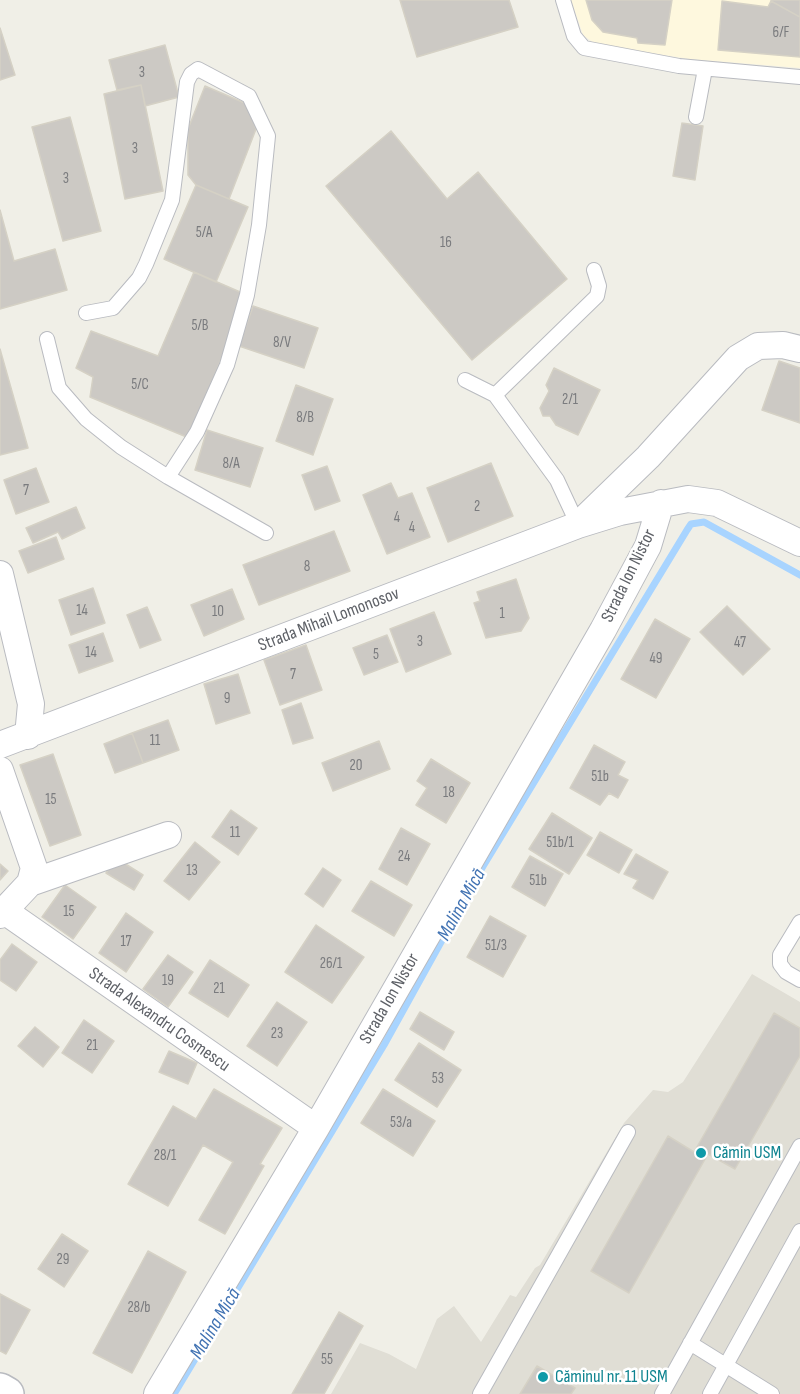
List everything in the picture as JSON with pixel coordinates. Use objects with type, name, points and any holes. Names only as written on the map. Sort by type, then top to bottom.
[{"type":"street","points":[[579,525],[648,457],[738,358],[758,346],[783,345],[800,349]]},
{"type":"street","name":"Strada Mihail Lomonosov","points":[[0,745],[579,525],[661,503],[688,499],[717,503],[800,543]]},
{"type":"street","name":"Strada Ion Nistor","points":[[157,1394],[316,1128],[603,630],[648,546],[661,503]]},
{"type":"street","points":[[0,574],[31,704],[28,736]]},
{"type":"street","points":[[0,770],[34,867],[30,883]]},
{"type":"street","name":"Strada Alexandru Cosmescu","points":[[168,835],[30,883],[2,913],[316,1128]]},
{"type":"street","points":[[0,1390],[7,1394]]},
{"type":"lane","points":[[563,0],[574,36],[584,48],[679,66],[800,77]]},
{"type":"lane","points":[[86,313],[113,308],[139,278],[146,264],[172,200],[187,82],[191,74],[198,69],[249,96],[268,136],[259,225],[247,295],[227,365],[197,432],[168,477]]},
{"type":"lane","points":[[696,117],[705,69]]},
{"type":"lane","points":[[495,395],[597,296],[599,286],[594,270]]},
{"type":"lane","points":[[47,339],[60,388],[86,419],[121,447],[168,477],[266,533]]},
{"type":"lane","points":[[465,380],[495,395],[557,480],[579,525]]},
{"type":"lane","points":[[800,922],[780,955],[780,964],[786,972],[800,980]]},
{"type":"lane","points":[[480,1394],[628,1132]]},
{"type":"lane","points":[[662,1394],[800,1146]]},
{"type":"lane","points":[[710,1394],[800,1231]]},
{"type":"lane","points":[[690,1343],[772,1394]]},
{"type":"shaded area","points":[[571,0],[800,0],[800,68],[689,59],[595,44],[583,35]]},
{"type":"shaded area","points":[[752,974],[800,1002],[800,1394],[331,1394],[360,1343],[389,1354],[416,1369],[437,1319],[454,1306],[481,1342],[510,1295],[516,1297],[535,1268],[540,1265],[624,1123],[653,1090],[668,1092],[683,1082]]},
{"type":"building","points":[[400,0],[509,0],[518,27],[417,57]]},
{"type":"building","points":[[586,0],[672,0],[665,45],[638,43],[637,38],[603,32],[592,20]]},
{"type":"building","points":[[771,0],[800,0],[800,17],[771,1]]},
{"type":"building","points":[[722,1],[768,7],[771,1],[800,17],[800,57],[718,50]]},
{"type":"building","points":[[0,28],[15,75],[0,80]]},
{"type":"building","points":[[165,45],[179,97],[145,106],[141,85],[117,90],[109,60]]},
{"type":"building","points":[[141,85],[163,191],[125,199],[104,94]]},
{"type":"building","points":[[205,86],[247,104],[256,129],[229,199],[196,185],[188,175],[188,129]]},
{"type":"building","points":[[70,117],[101,231],[63,241],[32,127]]},
{"type":"building","points":[[682,123],[703,126],[695,180],[673,176]]},
{"type":"building","points":[[391,131],[447,199],[478,172],[567,279],[472,360],[326,186]]},
{"type":"building","points":[[196,185],[248,207],[216,282],[164,259]]},
{"type":"building","points":[[0,210],[14,261],[55,249],[67,290],[0,309]]},
{"type":"building","points":[[194,272],[247,295],[189,438],[90,397],[93,377],[76,368],[91,331],[158,356]]},
{"type":"building","points":[[253,306],[318,328],[304,368],[239,346]]},
{"type":"building","points":[[0,349],[28,448],[0,455]]},
{"type":"building","points":[[779,361],[800,368],[800,423],[762,410]]},
{"type":"building","points":[[554,368],[600,390],[578,435],[556,425],[550,416],[543,416],[540,408],[549,391],[546,385]]},
{"type":"building","points":[[296,385],[333,399],[313,455],[276,441]]},
{"type":"building","points":[[207,430],[263,448],[250,487],[195,470]]},
{"type":"building","points":[[491,463],[513,516],[448,542],[427,488]]},
{"type":"building","points":[[327,466],[340,501],[315,510],[302,475]]},
{"type":"building","points":[[36,468],[49,502],[16,514],[4,480]]},
{"type":"building","points":[[391,483],[398,498],[412,493],[430,537],[387,554],[363,495]]},
{"type":"building","points":[[76,507],[85,528],[62,539],[58,532],[33,543],[26,528]]},
{"type":"building","points":[[334,531],[350,571],[259,605],[243,565]]},
{"type":"building","points":[[56,537],[64,559],[28,573],[19,551]]},
{"type":"building","points":[[516,579],[529,618],[521,631],[486,638],[474,603],[480,601],[477,592]]},
{"type":"building","points":[[93,588],[105,623],[71,635],[59,600]]},
{"type":"building","points":[[232,589],[244,619],[204,636],[191,605]]},
{"type":"building","points":[[727,606],[770,649],[743,675],[700,632]]},
{"type":"building","points":[[147,607],[161,640],[140,648],[127,615]]},
{"type":"building","points":[[434,612],[451,654],[406,672],[390,629]]},
{"type":"building","points":[[655,619],[690,639],[656,698],[621,679]]},
{"type":"building","points":[[103,633],[113,661],[79,673],[69,645]]},
{"type":"building","points":[[387,635],[398,662],[364,675],[353,648]]},
{"type":"building","points":[[306,645],[322,690],[280,705],[264,660]]},
{"type":"building","points":[[238,674],[250,713],[216,724],[204,684]]},
{"type":"building","points":[[301,703],[313,738],[293,744],[282,710]]},
{"type":"building","points":[[168,720],[179,750],[143,763],[132,733]]},
{"type":"building","points":[[132,733],[143,763],[115,773],[104,744]]},
{"type":"building","points":[[379,741],[390,769],[333,791],[322,763]]},
{"type":"building","points":[[594,745],[625,762],[618,775],[628,780],[618,798],[609,793],[600,805],[570,788]]},
{"type":"building","points":[[53,754],[81,835],[50,846],[20,765]]},
{"type":"building","points":[[431,759],[470,783],[446,823],[416,805],[427,788],[417,781]]},
{"type":"building","points":[[231,810],[257,828],[238,855],[212,837]]},
{"type":"building","points":[[552,813],[592,838],[569,874],[529,849]]},
{"type":"building","points":[[401,828],[430,844],[407,885],[379,869]]},
{"type":"building","points":[[600,832],[632,850],[619,873],[587,855]]},
{"type":"building","points":[[195,842],[220,862],[189,900],[164,881]]},
{"type":"building","points":[[636,854],[668,872],[653,899],[633,888],[638,880],[624,874]]},
{"type":"building","points":[[530,856],[563,874],[545,906],[512,887]]},
{"type":"building","points":[[116,858],[143,875],[134,890],[106,873]]},
{"type":"building","points":[[0,864],[8,871],[0,880]]},
{"type":"building","points":[[323,868],[341,880],[323,907],[305,894]]},
{"type":"building","points":[[371,881],[412,905],[394,936],[352,911]]},
{"type":"building","points":[[65,885],[96,907],[73,939],[42,917]]},
{"type":"building","points":[[126,913],[153,932],[126,972],[99,953]]},
{"type":"building","points":[[490,916],[526,936],[503,977],[467,957]]},
{"type":"building","points":[[316,925],[364,957],[332,1003],[285,972]]},
{"type":"building","points":[[12,944],[37,962],[16,991],[0,980],[0,960]]},
{"type":"building","points":[[168,955],[193,972],[168,1007],[143,989]]},
{"type":"building","points":[[210,960],[249,985],[228,1017],[189,993]]},
{"type":"building","points":[[277,1002],[307,1022],[277,1066],[247,1046]]},
{"type":"building","points":[[420,1012],[454,1032],[444,1050],[410,1029]]},
{"type":"building","name":"Cămin USM","points":[[774,1013],[800,1028],[800,1056],[735,1169],[708,1154],[629,1293],[591,1271],[668,1136],[694,1152]]},
{"type":"building","points":[[84,1020],[114,1041],[92,1073],[62,1053]]},
{"type":"building","points":[[35,1027],[59,1047],[43,1067],[18,1046]]},
{"type":"building","points":[[419,1043],[461,1070],[437,1107],[395,1080]]},
{"type":"building","points":[[169,1051],[197,1063],[188,1084],[159,1072]]},
{"type":"building","points":[[214,1089],[282,1128],[260,1164],[264,1166],[225,1234],[199,1220],[233,1162],[203,1145],[168,1206],[128,1184],[173,1106],[196,1119]]},
{"type":"building","points":[[383,1089],[435,1121],[413,1156],[361,1123]]},
{"type":"building","points":[[62,1234],[88,1251],[64,1287],[38,1269]]},
{"type":"building","points":[[148,1251],[186,1272],[132,1373],[93,1353]]},
{"type":"building","points":[[0,1294],[30,1310],[6,1354],[0,1351]]},
{"type":"building","points":[[339,1312],[363,1326],[324,1394],[292,1394]]},
{"type":"building","name":"Căminul nr. 11 USM","points":[[537,1366],[575,1388],[571,1394],[520,1394]]},
{"type":"waterway","name":"Malina Mică","points":[[174,1394],[384,1045],[482,868],[691,524],[704,522],[800,575]]},
{"type":"place","name":"Cămin USM","points":[[701,1153]]},
{"type":"place","name":"Căminul nr. 11 USM","points":[[543,1377]]}]
